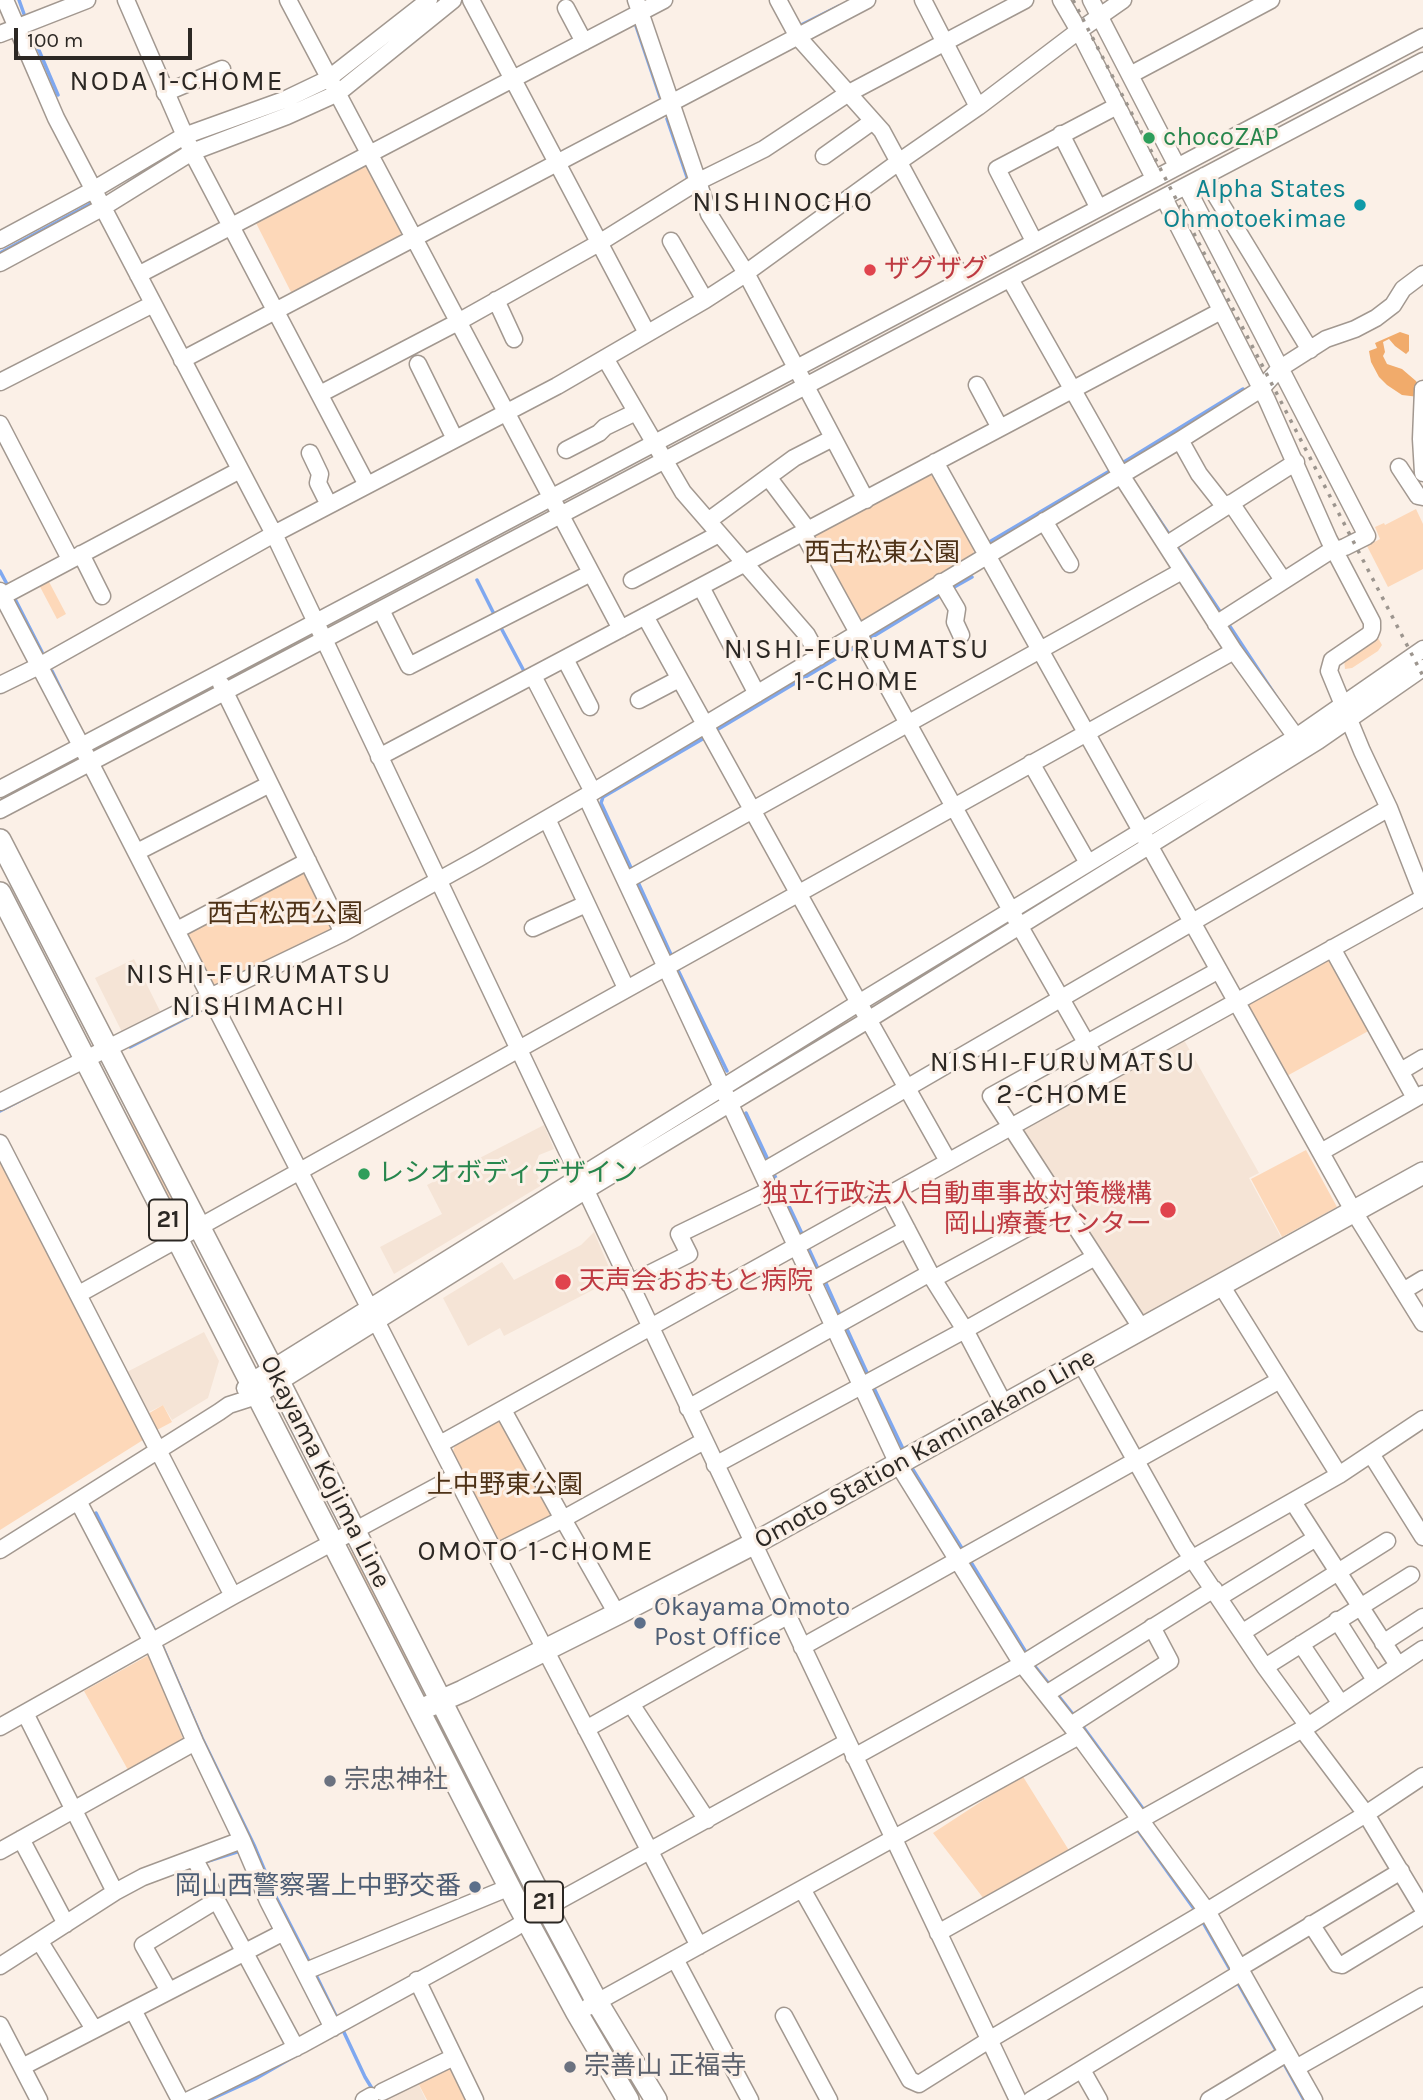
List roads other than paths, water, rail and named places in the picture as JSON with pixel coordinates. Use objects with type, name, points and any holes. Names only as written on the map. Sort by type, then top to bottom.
[{"type":"main road","name":"Okayama Kojima Line","points":[[0,840],[548,1908],[652,2099]]},
{"type":"main road","name":"Okayama Kojima Line","points":[[0,893],[527,1921],[628,2100]]},
{"type":"main road","name":"Omoto Station Kaminakano Line","points":[[419,1710],[545,1650],[753,1544],[1423,1173]]},
{"type":"street","points":[[5,0],[56,118],[274,534],[1018,2100]]},
{"type":"street","points":[[0,34],[86,0]]},
{"type":"street","points":[[125,0],[188,145],[368,485]]},
{"type":"street","points":[[288,0],[621,629]]},
{"type":"street","points":[[333,85],[429,0]]},
{"type":"street","points":[[0,263],[98,199],[188,145],[284,100],[333,85],[453,0]]},
{"type":"street","points":[[471,0],[647,333]]},
{"type":"street","points":[[138,275],[584,42],[638,6],[664,0]]},
{"type":"street","points":[[778,0],[797,37],[882,131],[962,279]]},
{"type":"street","points":[[182,360],[867,0]]},
{"type":"street","points":[[923,0],[978,107]]},
{"type":"street","points":[[320,394],[458,322],[599,243],[697,182],[764,149],[847,94],[1025,0]]},
{"type":"street","points":[[1061,0],[1154,178]]},
{"type":"street","points":[[1091,0],[1177,166]]},
{"type":"street","points":[[0,685],[39,666],[274,534],[558,386],[705,300],[978,107],[1123,0]]},
{"type":"street","points":[[1130,75],[1271,0]]},
{"type":"street","points":[[638,6],[709,214],[746,273],[866,499]]},
{"type":"street","points":[[566,8],[584,42]]},
{"type":"street","points":[[0,789],[1423,37]]},
{"type":"street","points":[[0,810],[1423,61]]},
{"type":"street","points":[[165,93],[222,69]]},
{"type":"street","points":[[1034,242],[997,169],[1117,106]]},
{"type":"street","points":[[824,156],[873,121]]},
{"type":"street","points":[[1061,134],[1098,207]]},
{"type":"street","points":[[1204,176],[1308,347]]},
{"type":"street","points":[[1186,186],[1367,536],[1334,550],[1222,620]]},
{"type":"street","points":[[440,1444],[1423,896],[1389,808],[1329,671],[1332,660],[1364,639],[1372,629],[1372,622],[1334,550],[1261,389],[1164,198]]},
{"type":"street","points":[[0,240],[98,199]]},
{"type":"street","points":[[671,241],[705,300]]},
{"type":"street","points":[[0,1102],[343,933],[708,730],[757,694],[819,657],[862,639],[945,588],[987,555],[1121,470],[1180,440],[1261,389],[1279,369],[1308,347],[1376,318],[1393,305],[1403,289],[1423,274]]},
{"type":"street","points":[[1010,279],[1121,470],[1170,542],[1182,571],[1222,620],[1234,651],[1296,737]]},
{"type":"street","points":[[496,300],[514,340]]},
{"type":"street","points":[[0,382],[153,304]]},
{"type":"street","points":[[379,757],[1221,311]]},
{"type":"street","points":[[605,358],[683,492],[807,635],[819,657]]},
{"type":"street","points":[[418,364],[455,439]]},
{"type":"street","points":[[977,385],[1000,428]]},
{"type":"street","points":[[1423,389],[1423,473]]},
{"type":"street","points":[[566,450],[636,412]]},
{"type":"street","points":[[0,424],[102,596]]},
{"type":"street","points":[[632,580],[713,527],[768,477],[794,458],[833,438]]},
{"type":"street","points":[[1180,440],[1199,474],[1228,505],[1283,580]]},
{"type":"street","points":[[310,453],[320,474],[318,483],[329,505]]},
{"type":"street","points":[[935,462],[1354,1212],[1423,1323]]},
{"type":"street","points":[[1170,542],[1296,462]]},
{"type":"street","points":[[1399,467],[1418,496],[1423,497]]},
{"type":"street","points":[[240,470],[1,593],[177,930],[698,1946]]},
{"type":"street","points":[[768,477],[805,532],[1015,918],[1104,1074]]},
{"type":"street","points":[[1044,521],[1070,565]]},
{"type":"street","points":[[632,877],[1182,571]]},
{"type":"street","points":[[381,610],[409,666],[591,573]]},
{"type":"street","points":[[701,587],[757,694]]},
{"type":"street","points":[[945,588],[957,609],[955,622],[961,635]]},
{"type":"street","points":[[645,616],[948,1161]]},
{"type":"street","points":[[727,1095],[868,1020],[1015,918],[1088,863],[1144,838],[1318,741],[1346,713],[1423,649]]},
{"type":"street","points":[[79,1294],[1234,651]]},
{"type":"street","points":[[565,659],[590,707]]},
{"type":"street","points":[[0,1550],[727,1095],[859,1003],[1015,918],[1144,838],[1296,737],[1346,713],[1423,668]]},
{"type":"street","points":[[217,676],[343,933]]},
{"type":"street","points":[[533,676],[672,962],[727,1095],[768,1169],[770,1189],[803,1243],[868,1383],[898,1464],[964,1556],[1028,1661],[1077,1726],[1201,1914],[1282,2056],[1296,2068],[1314,2100]]},
{"type":"street","points":[[639,700],[679,679]]},
{"type":"street","points":[[1031,763],[1088,863]]},
{"type":"street","points":[[136,852],[270,785]]},
{"type":"street","points":[[768,1169],[1389,808]]},
{"type":"street","points":[[547,819],[626,988]]},
{"type":"street","points":[[177,930],[308,861]]},
{"type":"street","points":[[533,928],[586,904]]},
{"type":"street","points":[[1321,1152],[1419,1096],[1401,1071],[1332,948]]},
{"type":"street","points":[[1142,1329],[991,1096],[1219,970]]},
{"type":"street","points":[[1401,1071],[1423,1058]]},
{"type":"street","points":[[0,1143],[233,1596]]},
{"type":"street","points":[[629,1284],[689,1254],[679,1234],[770,1189]]},
{"type":"street","points":[[889,1195],[1005,1406]]},
{"type":"street","points":[[688,1408],[840,1324],[1064,1208]]},
{"type":"street","points":[[818,1277],[907,1229]]},
{"type":"street","points":[[715,1465],[1095,1257]]},
{"type":"street","points":[[1403,1291],[1423,1279]]},
{"type":"street","points":[[1221,1285],[1339,1475]]},
{"type":"street","points":[[1081,1363],[1183,1545],[1366,1814],[1423,1909]]},
{"type":"street","points":[[802,1647],[1280,1380]]},
{"type":"street","points":[[503,1410],[617,1614]]},
{"type":"street","points":[[189,2100],[296,2048],[707,1820],[1028,1661],[1193,1558],[1339,1475],[1423,1419]]},
{"type":"street","points":[[495,1553],[704,1441]]},
{"type":"street","points":[[1371,1454],[1423,1537]]},
{"type":"street","points":[[0,1727],[233,1596],[456,1476]]},
{"type":"street","points":[[78,1501],[156,1639],[195,1742],[268,1901],[284,1932],[311,1970],[337,2025]]},
{"type":"street","points":[[1293,1502],[1398,1665]]},
{"type":"street","points":[[1051,1691],[1152,1627],[1316,1538]]},
{"type":"street","points":[[1243,1632],[1387,1541]]},
{"type":"street","points":[[1265,1667],[1411,1575]]},
{"type":"street","points":[[586,1729],[787,1616]]},
{"type":"street","points":[[1383,1643],[1423,1617]]},
{"type":"street","points":[[1338,1620],[1375,1680]]},
{"type":"street","points":[[577,2013],[893,1839],[1077,1726],[1170,1661],[1152,1627]]},
{"type":"street","points":[[1301,1644],[1341,1704]]},
{"type":"street","points":[[938,1933],[1305,1727],[1423,1649]]},
{"type":"street","points":[[631,1704],[707,1820]]},
{"type":"street","points":[[25,1713],[115,1892]]},
{"type":"street","points":[[0,1851],[195,1742]]},
{"type":"street","points":[[802,1889],[910,2080],[919,2084],[1366,1814],[1423,1776]]},
{"type":"street","points":[[21,1839],[66,1924]]},
{"type":"street","points":[[0,1966],[42,1945],[66,1924],[143,1877],[196,1862],[242,1840]]},
{"type":"street","points":[[196,1862],[296,2048]]},
{"type":"street","points":[[1031,2100],[1084,2074],[1311,1924],[1401,1871]]},
{"type":"street","points":[[311,1970],[510,1888]]},
{"type":"street","points":[[169,1991],[143,1945],[217,1900]]},
{"type":"street","points":[[1311,1924],[1337,1964],[1342,1965],[1423,1916]]},
{"type":"street","points":[[22,2067],[284,1932]]},
{"type":"street","points":[[42,1945],[94,2029]]},
{"type":"street","points":[[675,1959],[750,2100]]},
{"type":"street","points":[[417,1980],[475,2100]]},
{"type":"street","points":[[1296,2068],[1423,1996]]},
{"type":"street","points":[[133,2010],[180,2100]]},
{"type":"street","points":[[784,2017],[829,2100]]},
{"type":"street","points":[[0,2025],[39,2100]]},
{"type":"street","points":[[1209,2100],[1282,2056]]},
{"type":"street","points":[[372,2096],[454,2057]]},
{"type":"street","points":[[1084,2074],[1099,2100]]},
{"type":"waterway","points":[[19,0],[24,14]]},
{"type":"waterway","points":[[797,27],[839,6]]},
{"type":"waterway","points":[[635,23],[660,97]]},
{"type":"waterway","points":[[32,34],[58,95]]},
{"type":"waterway","points":[[336,84],[371,56]]},
{"type":"waterway","points":[[194,143],[272,113]]},
{"type":"waterway","points":[[667,119],[688,180]]},
{"type":"waterway","points":[[128,183],[184,147]]},
{"type":"waterway","points":[[0,253],[94,202]]},
{"type":"waterway","points":[[1119,465],[1243,389]]},
{"type":"waterway","points":[[991,541],[1113,469]]},
{"type":"waterway","points":[[1148,503],[1171,537]]},
{"type":"waterway","points":[[1175,544],[1221,613]]},
{"type":"waterway","points":[[0,571],[8,586]]},
{"type":"waterway","points":[[949,590],[972,577]]},
{"type":"waterway","points":[[477,580],[495,616]]},
{"type":"waterway","points":[[869,639],[943,594]]},
{"type":"waterway","points":[[15,599],[42,652]]},
{"type":"waterway","points":[[1227,622],[1279,701]]},
{"type":"waterway","points":[[500,626],[525,673]]},
{"type":"waterway","points":[[715,731],[859,645]]},
{"type":"waterway","points":[[52,671],[71,710]]},
{"type":"waterway","points":[[632,870],[601,803],[603,797],[706,737]]},
{"type":"waterway","points":[[637,880],[673,959]]},
{"type":"waterway","points":[[676,966],[727,1071]]},
{"type":"waterway","points":[[130,1047],[202,1010]]},
{"type":"waterway","points":[[0,1111],[33,1094]]},
{"type":"waterway","points":[[746,1113],[769,1162]]},
{"type":"waterway","points":[[773,1172],[804,1238]]},
{"type":"waterway","points":[[807,1245],[820,1273]]},
{"type":"waterway","points":[[824,1279],[841,1317]]},
{"type":"waterway","points":[[846,1327],[869,1377]]},
{"type":"waterway","points":[[872,1384],[905,1453]]},
{"type":"waterway","points":[[910,1465],[963,1550]]},
{"type":"waterway","points":[[96,1513],[156,1633]]},
{"type":"waterway","points":[[969,1559],[1027,1654]]},
{"type":"waterway","points":[[161,1643],[275,1895],[310,1963]]},
{"type":"waterway","points":[[1033,1664],[1050,1685]]},
{"type":"waterway","points":[[1057,1694],[1076,1718]]},
{"type":"waterway","points":[[1081,1724],[1144,1810]]},
{"type":"waterway","points":[[1139,1832],[1197,1913]]},
{"type":"waterway","points":[[202,1863],[240,1851]]},
{"type":"waterway","points":[[1201,1919],[1232,1973]]},
{"type":"waterway","points":[[315,1973],[338,2020]]},
{"type":"waterway","points":[[1236,1980],[1277,2052]]},
{"type":"waterway","points":[[341,2026],[379,2100]]},
{"type":"waterway","points":[[209,2100],[255,2079],[295,2056]]},
{"type":"waterway","points":[[1283,2062],[1304,2100]]},
{"type":"railway","points":[[1073,0],[1423,676]]},
{"type":"place","name":"chocoZAP","points":[[1149,138]]},
{"type":"place","name":"Alpha States Ohmotoekimae","points":[[1360,205]]},
{"type":"place","name":"ザグザグ","points":[[870,270]]},
{"type":"place","name":"レシオボディデザイン","points":[[364,1174]]},
{"type":"place","name":"独立行政法人自動車事故対策機構 岡山療養センター","points":[[1168,1210]]},
{"type":"place","name":"天声会おおもと病院","points":[[563,1282]]},
{"type":"place","name":"Okayama Omoto Post Office","points":[[640,1623]]},
{"type":"place","name":"宗忠神社","points":[[330,1781]]},
{"type":"place","name":"岡山西警察署上中野交番","points":[[475,1887]]},
{"type":"place","name":"宗善山 正福寺","points":[[570,2067]]},
{"type":"district","name":"NODA 1-CHOME","points":[[177,82]]},
{"type":"district","name":"NISHINOCHO","points":[[783,203]]},
{"type":"district","name":"NISHI-FURUMATSU 1-CHOME","points":[[857,666]]},
{"type":"district","name":"NISHI-FURUMATSU NISHIMACHI","points":[[259,991]]},
{"type":"district","name":"NISHI-FURUMATSU 2-CHOME","points":[[1063,1079]]},
{"type":"district","name":"OMOTO 1-CHOME","points":[[536,1552]]},
{"type":"park label","name":"西古松東公園","points":[[882,554]]},
{"type":"park label","name":"西古松西公園","points":[[285,915]]},
{"type":"park label","name":"上中野東公園","points":[[505,1486]]}]
